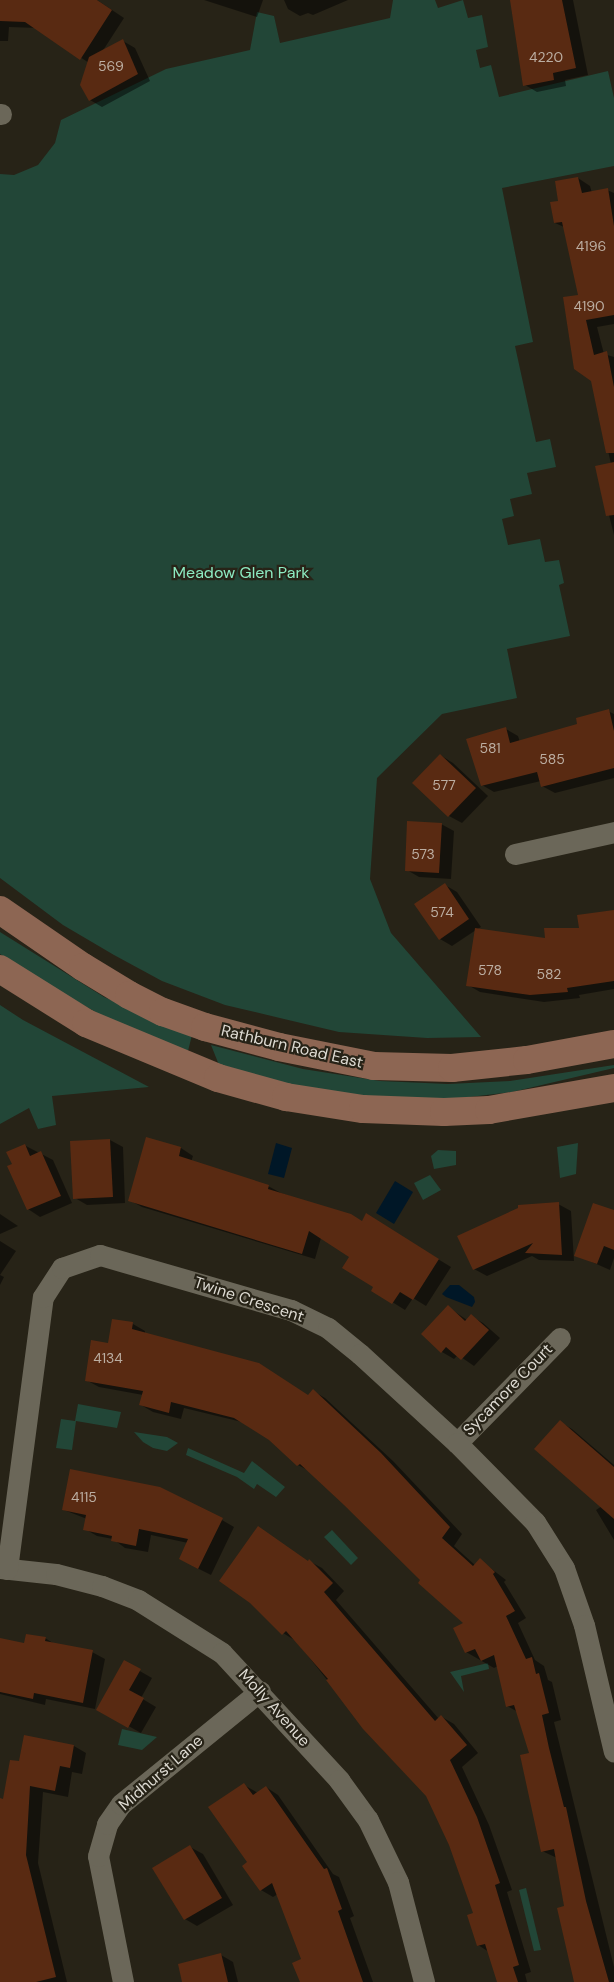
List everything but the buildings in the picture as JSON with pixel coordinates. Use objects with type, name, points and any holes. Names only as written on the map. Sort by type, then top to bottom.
[{"type":"street","points":[[515,854],[614,832]]},
{"type":"street","name":"Rathburn Road East","points":[[0,910],[83,967],[164,1012],[206,1027],[279,1047],[374,1066],[452,1068],[527,1060],[614,1044]]},
{"type":"street","points":[[0,969],[55,1006],[86,1023],[218,1078],[286,1097],[363,1109],[489,1110],[614,1088]]},
{"type":"street","name":"Twine Crescent","points":[[4,1568],[43,1297],[62,1268],[100,1255],[291,1310],[328,1328],[360,1354],[457,1443],[535,1522],[564,1568],[584,1625],[614,1752]]},
{"type":"street","name":"Sycamore Court","points":[[457,1443],[560,1338]]},
{"type":"street","name":"Molly Avenue","points":[[4,1568],[79,1580],[138,1600],[222,1653],[260,1691],[339,1780],[369,1820],[398,1882],[424,1982]]},
{"type":"street","name":"Midhurst Lane","points":[[123,1982],[98,1856],[107,1824],[121,1804],[260,1691]]},
{"type":"green space","name":"Meadow Glen Park","points":[[393,0],[435,0],[438,8],[463,0],[468,18],[482,15],[488,47],[476,50],[480,68],[491,65],[499,97],[608,71],[614,98],[614,166],[502,188],[533,342],[515,346],[536,442],[550,439],[556,467],[527,473],[532,494],[510,499],[514,516],[502,519],[508,545],[540,539],[545,562],[559,560],[564,583],[559,585],[570,636],[507,649],[517,698],[442,714],[377,778],[370,879],[391,933],[481,1037],[427,1038],[339,1032],[225,1005],[162,981],[114,955],[63,925],[0,878],[0,174],[14,175],[38,165],[55,143],[61,120],[166,69],[250,50],[257,12],[274,16],[280,43],[390,18]]},
{"type":"green space","points":[[0,932],[104,997],[192,1035],[187,1055],[118,1025],[24,971],[0,954]]},
{"type":"green space","points":[[0,1005],[23,1020],[149,1087],[52,1096],[56,1125],[38,1129],[29,1108],[0,1124]]},
{"type":"green space","points":[[211,1045],[303,1069],[380,1081],[448,1084],[510,1081],[614,1065],[614,1068],[512,1092],[452,1099],[372,1098],[297,1087],[219,1065]]},
{"type":"green space","points":[[578,1143],[576,1174],[560,1178],[557,1147]]},
{"type":"green space","points":[[438,1150],[456,1151],[456,1165],[434,1169],[431,1156]]},
{"type":"green space","points":[[430,1175],[441,1190],[423,1200],[414,1183]]},
{"type":"green space","points":[[78,1404],[121,1412],[117,1428],[76,1421],[72,1450],[56,1448],[61,1419],[75,1421]]},
{"type":"green space","points":[[134,1432],[167,1437],[178,1443],[167,1451],[153,1448],[143,1442]]},
{"type":"green space","points":[[188,1448],[244,1473],[252,1461],[285,1487],[276,1497],[257,1484],[254,1489],[237,1477],[186,1455]]},
{"type":"green space","points":[[332,1530],[358,1558],[351,1565],[324,1537]]},
{"type":"green space","points":[[488,1663],[489,1669],[461,1676],[464,1692],[450,1672]]},
{"type":"green space","points":[[122,1729],[157,1737],[142,1750],[118,1745]]},
{"type":"green space","points":[[526,1888],[541,1950],[534,1951],[519,1890]]},
{"type":"water","points":[[276,1143],[292,1148],[284,1178],[268,1174]]},
{"type":"water","points":[[395,1181],[413,1192],[394,1224],[376,1213]]},
{"type":"water","points":[[450,1285],[459,1285],[474,1297],[475,1302],[472,1307],[442,1294]]}]
